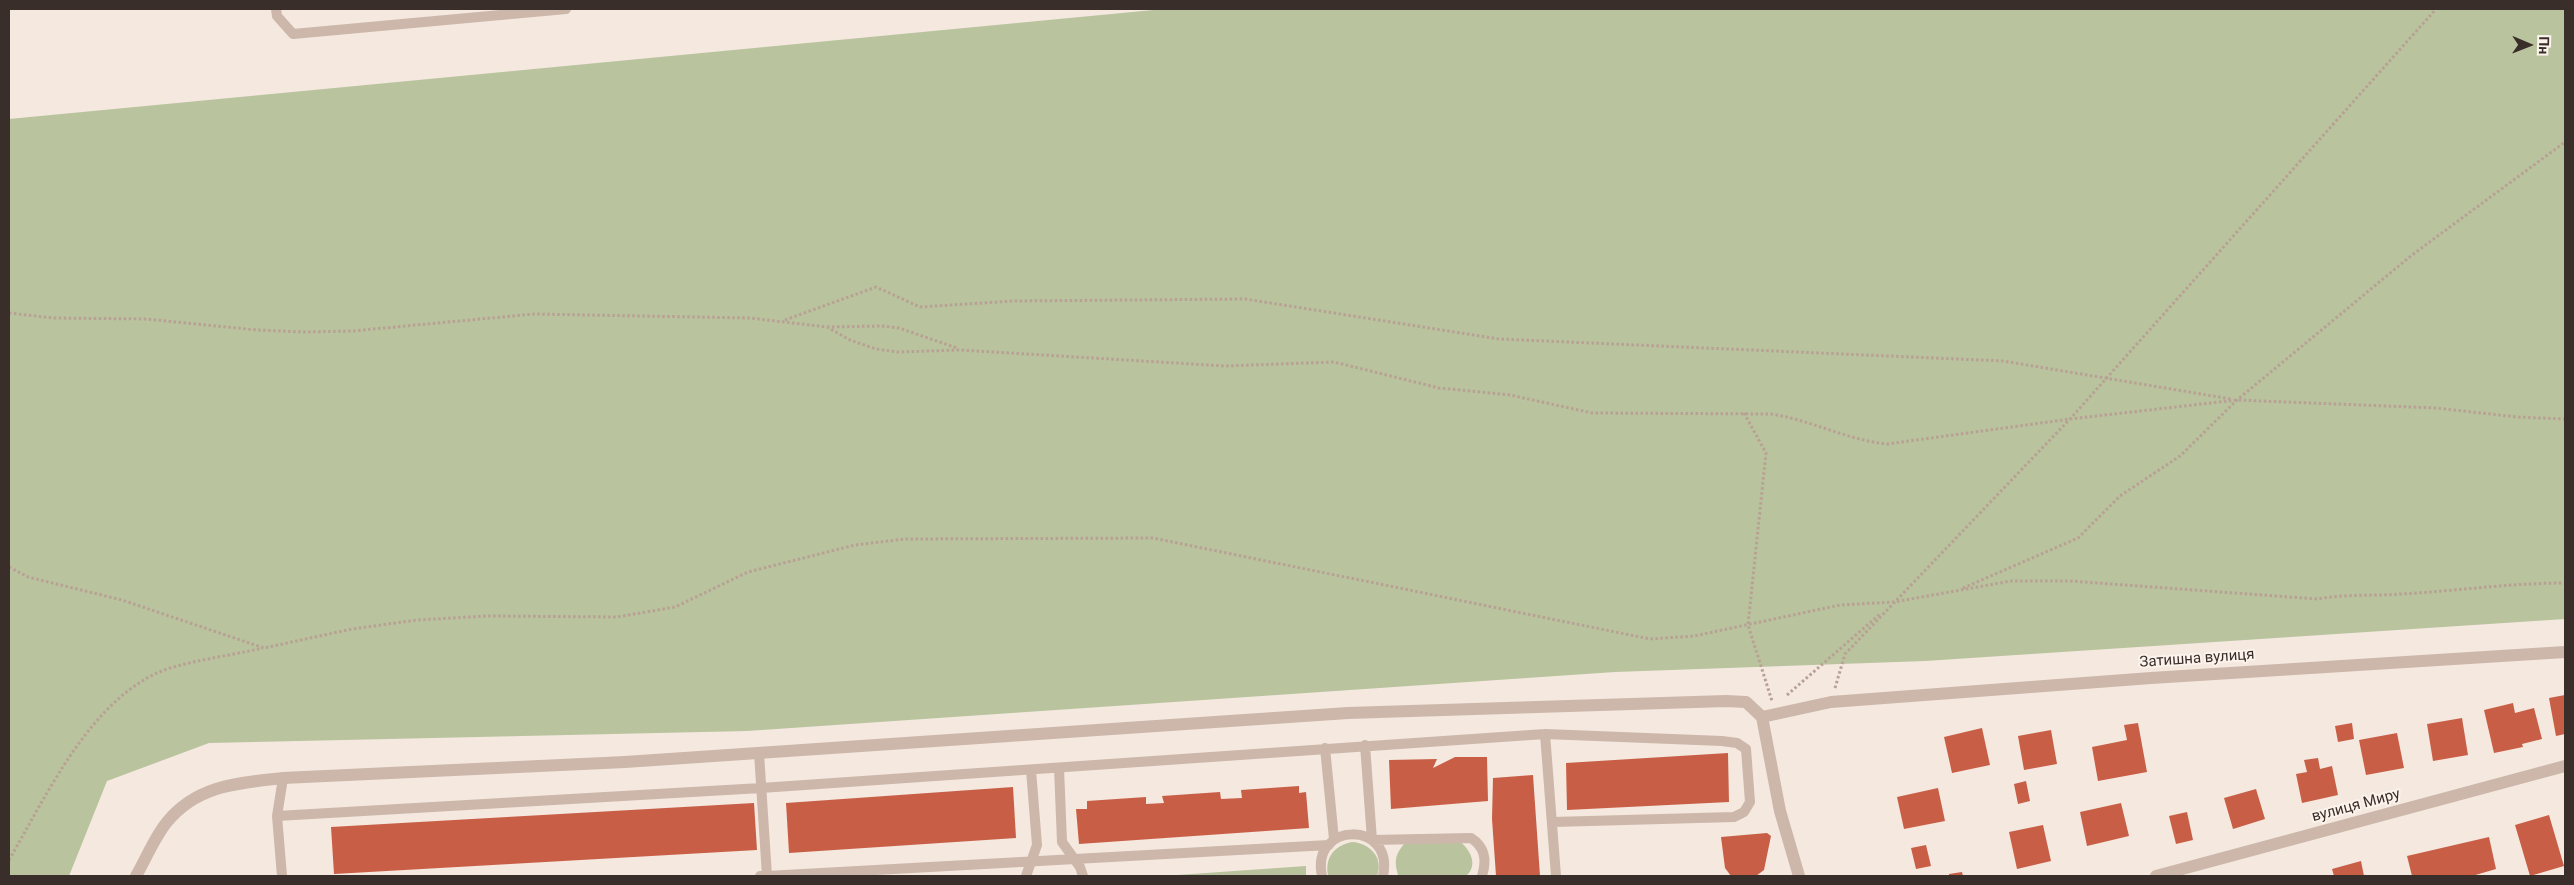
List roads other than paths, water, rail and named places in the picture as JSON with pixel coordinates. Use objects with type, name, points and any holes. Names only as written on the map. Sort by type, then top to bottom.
[{"type":"street","name":"Затишна вулиця","points":[[1762,717],[1831,702],[2151,678],[2565,652]]},
{"type":"street","points":[[136,876],[167,822],[196,796],[236,784],[283,778],[624,762],[1358,713],[1726,701],[1746,702],[1762,717],[1780,811],[1798,876]]},
{"type":"street","name":"вулиця Миру","points":[[2156,876],[2565,766]]},
{"type":"lane","points":[[276,9],[277,16],[293,34],[566,9]]},
{"type":"lane","points":[[1545,734],[1556,876]]},
{"type":"lane","points":[[276,816],[761,788],[1545,734],[1722,741],[1737,743],[1746,749],[1750,802],[1744,812],[1734,817],[1553,822]]},
{"type":"lane","points":[[1365,745],[1372,840],[1384,857],[1383,876]]},
{"type":"lane","points":[[1322,876],[1320,866],[1322,855],[1331,842],[1325,748]]},
{"type":"lane","points":[[759,753],[768,876]]},
{"type":"lane","points":[[1059,768],[1062,842],[1080,867],[1083,876]]},
{"type":"lane","points":[[1026,876],[1036,845],[1031,770]]},
{"type":"lane","points":[[282,876],[276,816],[283,778]]},
{"type":"lane","points":[[760,876],[1331,842],[1353,834],[1372,840],[1458,836],[1471,838],[1480,843],[1484,854],[1485,866],[1482,876]]}]
